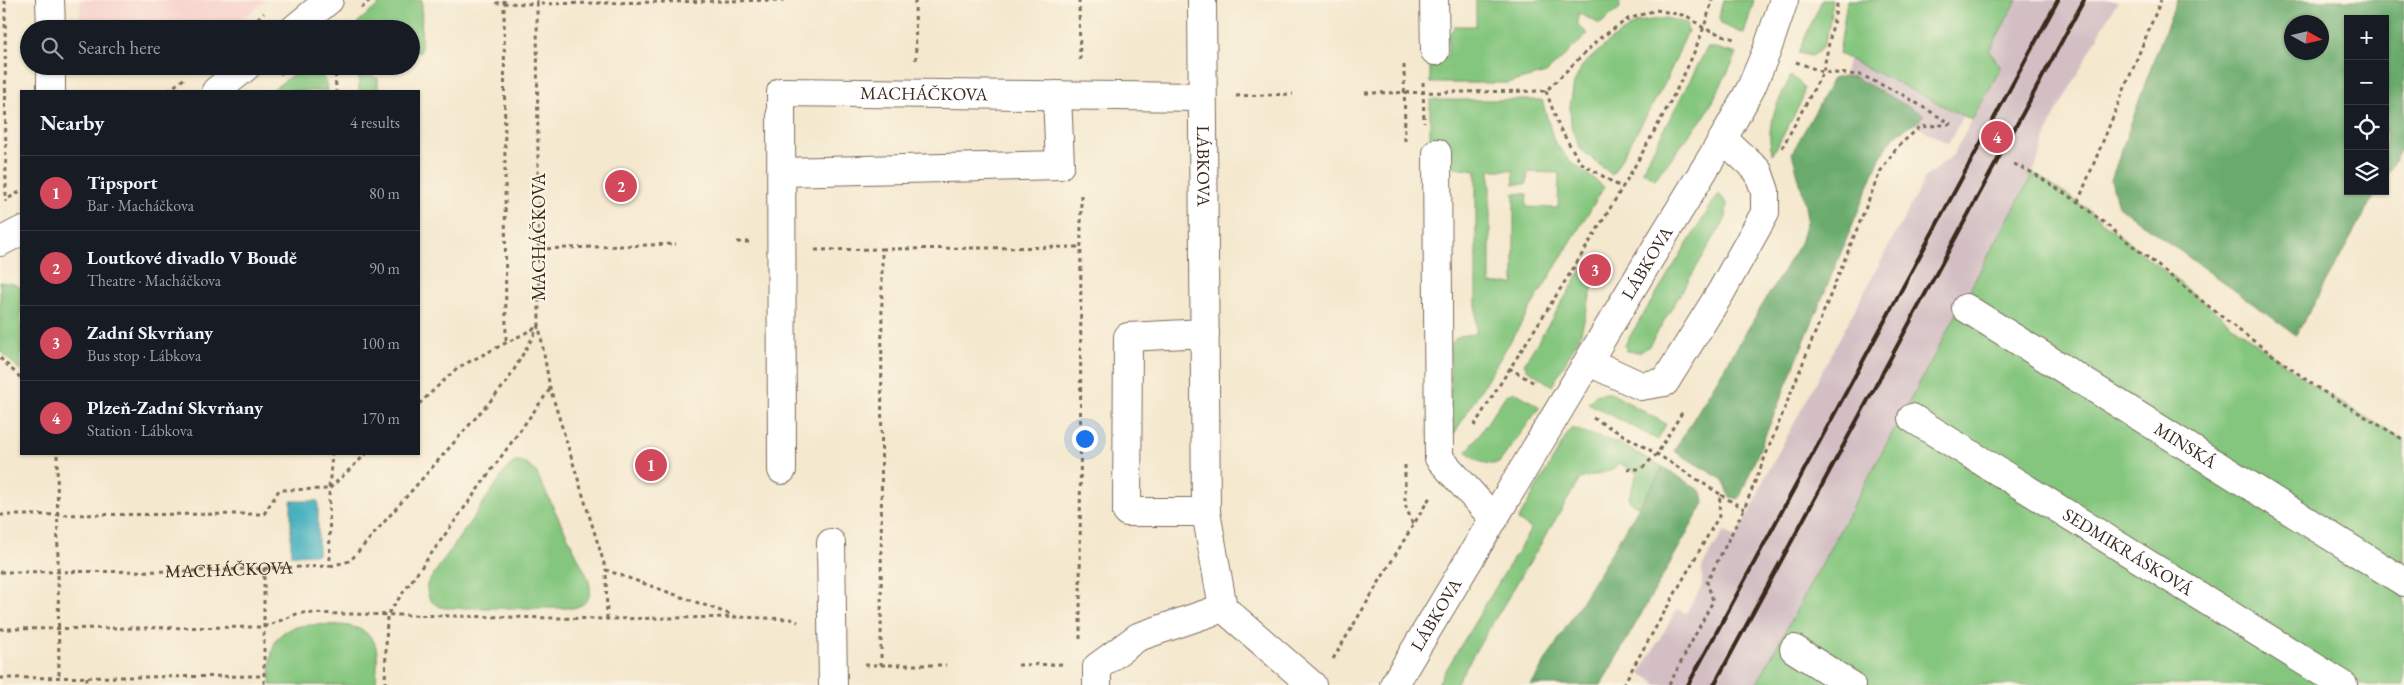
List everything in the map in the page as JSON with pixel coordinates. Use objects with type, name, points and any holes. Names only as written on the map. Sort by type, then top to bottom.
[{"type":"street","points":[[50,0],[51,20]]},
{"type":"street","points":[[305,20],[329,0]]},
{"type":"street","name":"LÁBKOVA","points":[[1202,0],[1206,512],[1224,608]]},
{"type":"street","points":[[1434,0],[1435,51]]},
{"type":"street","name":"LÁBKOVA","points":[[1394,685],[1723,139],[1751,88],[1767,50],[1784,0]]},
{"type":"street","points":[[51,75],[51,90]]},
{"type":"street","points":[[217,90],[236,75]]},
{"type":"street","name":"MACHÁČKOVA","points":[[782,470],[781,92],[1202,97]]},
{"type":"street","points":[[782,172],[1060,165],[1069,95]]},
{"type":"street","points":[[1589,362],[1641,386],[1665,382],[1721,292],[1765,213],[1765,191],[1758,171],[1723,139]]},
{"type":"street","points":[[1437,153],[1439,458],[1494,519]]},
{"type":"street","name":"MINSKÁ","points":[[1966,308],[2404,582]]},
{"type":"street","points":[[1205,333],[1128,337],[1127,512],[1206,512]]},
{"type":"street","name":"SEDMIKRÁSKOVÁ","points":[[1912,418],[2343,685]]},
{"type":"street","points":[[831,543],[833,675]]},
{"type":"street","points":[[1097,685],[1097,667],[1138,637],[1224,608],[1312,685]]},
{"type":"street","points":[[1794,649],[1851,685]]},
{"type":"path","points":[[5,0],[6,200],[9,237]]},
{"type":"path","points":[[495,0],[498,3],[784,0]]},
{"type":"path","points":[[915,0],[917,94]]},
{"type":"path","points":[[1069,95],[1079,0]]},
{"type":"path","points":[[1330,663],[1509,368],[1622,188],[1662,118],[1704,29],[1712,0]]},
{"type":"path","points":[[1822,72],[1838,0]]},
{"type":"path","points":[[2078,202],[2161,0]]},
{"type":"path","points":[[504,2],[506,342]]},
{"type":"path","name":"MACHÁČKOVA","points":[[0,572],[193,571],[330,566],[350,561],[500,389],[539,326],[537,2]]},
{"type":"path","points":[[1364,93],[1546,90],[1600,38],[1628,19],[1656,10],[1687,16],[1704,29],[1767,50],[1822,72],[1861,75],[1903,95],[1951,124],[1920,127],[1897,147],[1880,172],[1744,509],[1707,582],[1713,601],[1669,685]]},
{"type":"path","points":[[1435,51],[1422,57],[1424,150],[1437,153]]},
{"type":"path","points":[[1404,58],[1405,149]]},
{"type":"path","points":[[335,75],[336,90]]},
{"type":"path","points":[[1546,90],[1559,127],[1580,162],[1622,188]]},
{"type":"path","points":[[1202,97],[1293,94]]},
{"type":"path","points":[[2014,164],[2033,173],[2078,202],[2236,328],[2319,388],[2404,440]]},
{"type":"path","points":[[1080,644],[1081,189]]},
{"type":"path","points":[[6,200],[20,192]]},
{"type":"path","points":[[539,249],[676,244]]},
{"type":"path","points":[[781,250],[1081,246]]},
{"type":"path","points":[[881,665],[882,249]]},
{"type":"path","points":[[539,326],[550,388],[606,570],[607,619]]},
{"type":"path","name":"MACHÁČKOVA","points":[[420,403],[457,368],[539,326]]},
{"type":"path","points":[[0,358],[20,377]]},
{"type":"path","points":[[1509,368],[1657,454],[1744,509]]},
{"type":"path","points":[[385,685],[387,615],[550,388]]},
{"type":"path","points":[[1626,469],[1641,469],[1657,454]]},
{"type":"path","points":[[57,455],[59,677]]},
{"type":"path","points":[[330,566],[332,455]]},
{"type":"path","points":[[0,515],[264,514],[279,490],[330,489],[365,455]]},
{"type":"path","points":[[1623,685],[1719,516],[1720,494]]},
{"type":"path","points":[[264,568],[264,685]]},
{"type":"path","points":[[606,570],[738,617]]},
{"type":"path","points":[[0,628],[264,628],[300,613],[607,619],[738,617],[791,619],[802,624]]},
{"type":"path","points":[[1018,665],[1071,664]]},
{"type":"path","points":[[833,675],[881,665],[946,665]]},
{"type":"path","points":[[0,678],[264,676]]},
{"type":"path","points":[[87,677],[87,685]]},
{"type":"shaded area","points":[[80,0],[266,0],[240,20],[80,20]]},
{"type":"shaded area","points":[[1861,0],[2118,0],[2054,117],[2033,173],[1756,685],[1653,685],[1655,682],[1640,673],[1677,609],[1686,613],[1702,586],[1702,567],[1724,531],[1736,537],[1756,500],[1761,485],[1926,177],[1953,155],[2000,69],[1987,71],[1948,144],[1843,83]]},
{"type":"green space","points":[[385,0],[422,0],[421,52],[420,20],[360,20]]},
{"type":"green space","points":[[1476,0],[1619,0],[1620,8],[1600,24],[1578,13],[1578,25],[1588,34],[1546,73],[1508,83],[1430,83],[1430,55],[1448,56],[1448,36],[1455,26],[1476,26]]},
{"type":"green space","points":[[1723,0],[1754,0],[1744,34],[1721,24],[1719,17]]},
{"type":"green space","points":[[1822,0],[1832,0],[1828,32],[1822,47],[1811,56],[1798,53]]},
{"type":"green space","points":[[1847,0],[2017,0],[1989,51],[2001,68],[1972,120],[1839,54]]},
{"type":"green space","points":[[2177,0],[2404,0],[2404,144],[2389,170],[2389,15],[2344,15],[2344,195],[2375,195],[2296,335],[2118,206],[2111,180]]},
{"type":"green space","points":[[1666,18],[1686,23],[1688,31],[1664,85],[1612,175],[1579,148],[1571,124],[1570,107],[1574,83],[1582,66],[1611,40],[1638,22]]},
{"type":"green space","points":[[1707,48],[1716,48],[1737,54],[1706,114],[1655,179],[1642,171]]},
{"type":"green space","points":[[292,75],[320,75],[326,83],[327,90],[272,90]]},
{"type":"green space","points":[[359,75],[373,75],[373,78],[378,78],[378,90],[359,90]]},
{"type":"green space","points":[[1791,76],[1804,89],[1802,100],[1773,154],[1770,144],[1771,124],[1777,104]]},
{"type":"green space","points":[[1834,77],[1854,77],[1924,115],[1916,123],[1897,134],[1880,158],[1739,499],[1730,497],[1723,480],[1674,451],[1800,243],[1807,219],[1803,194],[1792,153]]},
{"type":"green space","points":[[1430,100],[1542,100],[1554,141],[1569,160],[1604,187],[1454,434],[1451,425],[1450,346],[1458,337],[1476,334],[1476,170],[1454,167],[1449,160],[1430,146]],"holes":[[[1490,170],[1513,170],[1514,184],[1527,184],[1528,172],[1559,173],[1558,208],[1526,207],[1527,194],[1514,193],[1514,284],[1490,284]]]},
{"type":"green space","points":[[2033,173],[2078,202],[2236,328],[2319,389],[2404,440],[2404,685],[1756,685]]},
{"type":"green space","points":[[1720,195],[1727,204],[1726,218],[1649,346],[1640,352],[1626,351],[1625,344],[1717,196]]},
{"type":"green space","points":[[1583,268],[1595,278],[1580,336],[1552,386],[1527,369],[1524,364]]},
{"type":"green space","points":[[0,282],[14,284],[20,287],[20,370],[0,351]]},
{"type":"green space","points":[[1515,392],[1540,407],[1499,463],[1490,464],[1479,461],[1467,452],[1506,395]]},
{"type":"green space","points":[[1611,393],[1666,424],[1658,440],[1588,403],[1596,395]]},
{"type":"green space","points":[[1571,428],[1620,444],[1663,467],[1639,507],[1630,502],[1629,497],[1637,473],[1619,463],[1615,469],[1580,479],[1455,685],[1437,685],[1531,529],[1518,520]]},
{"type":"green space","points":[[515,462],[524,462],[536,472],[588,578],[590,593],[587,601],[573,608],[444,608],[436,605],[430,600],[427,593],[427,584],[508,467]]},
{"type":"green space","points":[[1663,467],[1702,492],[1704,503],[1601,685],[1531,685]]},
{"type":"green space","points":[[307,625],[349,626],[360,629],[368,634],[374,642],[377,653],[376,685],[270,685],[272,653],[278,637],[294,627]]},
{"type":"water","points":[[291,501],[318,501],[318,554],[291,555]]},
{"type":"railway","points":[[1688,685],[2058,0]]},
{"type":"railway","points":[[1714,685],[2084,0]]},
{"type":"place","name":"Plzeň-Zadní Skvrňany","points":[[1997,137]]},
{"type":"place","name":"Loutkové divadlo V Boudě","points":[[621,186]]},
{"type":"place","name":"Zadní Skvrňany","points":[[1595,270]]},
{"type":"place","name":"Tipsport","points":[[651,465]]}]
